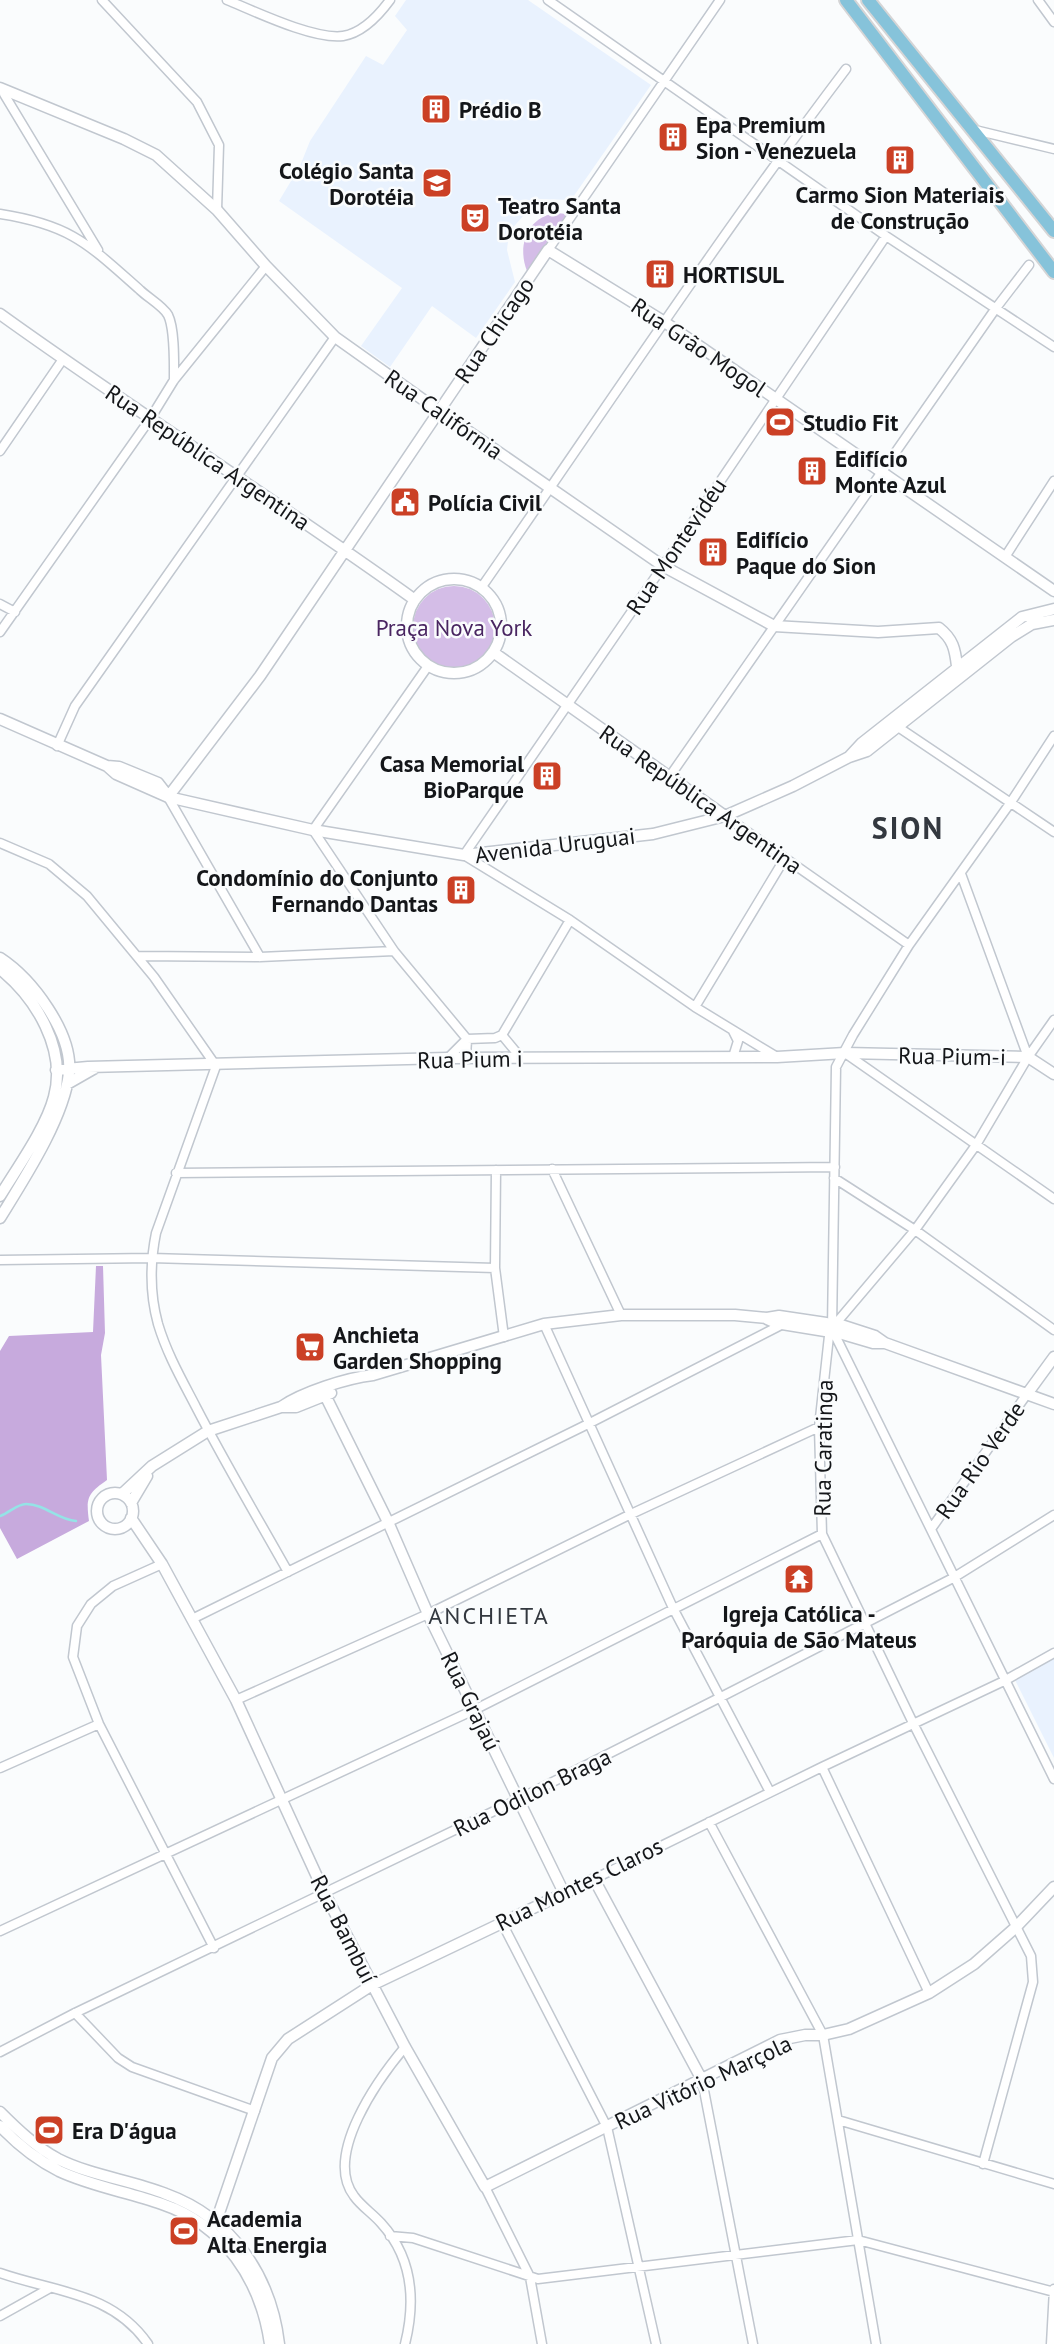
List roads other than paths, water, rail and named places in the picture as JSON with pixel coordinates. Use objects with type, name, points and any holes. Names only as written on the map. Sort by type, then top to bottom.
[{"type":"main road","points":[[846,0],[992,187],[1054,272]]},
{"type":"main road","points":[[872,2],[1054,231]]},
{"type":"street","points":[[102,0],[197,102],[219,145],[217,210]]},
{"type":"street","points":[[227,0],[303,29],[324,35],[344,36],[376,19],[390,0]]},
{"type":"street","points":[[548,0],[886,236],[1054,347]]},
{"type":"street","name":"Rua Chicago","points":[[168,797],[260,676],[720,0]]},
{"type":"street","points":[[1038,0],[1054,22]]},
{"type":"street","points":[[481,588],[663,321],[777,160],[846,69]]},
{"type":"street","points":[[2,89],[103,258]]},
{"type":"street","name":"Rua Califórnia","points":[[2,89],[124,139],[156,155],[217,210],[266,266],[335,337],[663,566],[774,626],[878,632],[939,628],[949,636],[955,648]]},
{"type":"street","points":[[975,130],[1054,149]]},
{"type":"street","points":[[0,214],[51,225],[79,239],[168,315],[173,345],[174,380]]},
{"type":"street","name":"Rua Montevidéu","points":[[464,855],[886,236]]},
{"type":"street","name":"Rua Grão Mogol","points":[[548,250],[663,321],[1054,591]]},
{"type":"street","points":[[670,776],[996,308],[1029,265]]},
{"type":"street","points":[[0,632],[150,419],[174,380],[266,266]]},
{"type":"street","name":"Rua República Argentina","points":[[0,314],[415,600]]},
{"type":"street","points":[[57,746],[75,706],[335,337]]},
{"type":"street","points":[[0,451],[63,359]]},
{"type":"street","points":[[1005,557],[1054,481]]},
{"type":"street","points":[[457,579],[481,588],[498,611],[499,639],[492,652],[485,661],[464,672],[453,674],[428,666],[418,656],[408,635],[410,611],[415,600],[432,584],[445,580],[457,579]]},
{"type":"street","points":[[0,604],[15,612]]},
{"type":"street","name":"Avenida Uruguai","points":[[849,757],[862,743],[957,666],[1022,617],[1054,609]]},
{"type":"street","name":"Avenida Uruguai","points":[[0,719],[57,746],[159,783],[168,797],[313,830],[464,855],[653,834],[725,816],[867,751],[988,655],[1032,624],[1054,620]]},
{"type":"street","points":[[957,666],[955,648],[973,654],[988,655]]},
{"type":"street","name":"Rua República Argentina","points":[[492,652],[909,945]]},
{"type":"street","points":[[428,666],[313,830],[394,951],[467,1039],[466,1058]]},
{"type":"street","points":[[898,727],[1054,832]]},
{"type":"street","name":"Rua Caratinga","points":[[983,2164],[1033,1982],[1031,1956],[913,1723],[822,1534],[819,1427],[828,1336],[832,1328],[836,1067],[909,945],[1011,802],[1054,736]]},
{"type":"street","points":[[168,797],[260,957]]},
{"type":"street","points":[[0,843],[49,864],[87,896],[138,956],[216,1066],[156,1233],[151,1258],[158,1322],[168,1354],[208,1431],[288,1572]]},
{"type":"street","points":[[464,855],[570,920],[695,1007],[777,1056]]},
{"type":"street","points":[[695,1007],[785,858]]},
{"type":"street","points":[[961,874],[1028,1057]]},
{"type":"street","points":[[449,1058],[467,1039],[495,1038],[502,1035],[570,920]]},
{"type":"street","points":[[138,956],[260,957],[394,951]]},
{"type":"street","points":[[0,1218],[47,1136],[67,1084],[69,1069],[54,1018],[36,991],[16,970],[1,962]]},
{"type":"street","points":[[0,1196],[49,1110],[54,1097],[57,1070],[52,1046],[40,1016],[1,962]]},
{"type":"street","points":[[832,1328],[915,1230],[976,1145],[1028,1057],[1054,1020]]},
{"type":"street","points":[[733,1031],[738,1041],[733,1057]]},
{"type":"street","points":[[502,1035],[521,1058]]},
{"type":"street","name":"Rua Pium-i","points":[[845,1053],[860,1059],[1028,1057],[1054,1074]]},
{"type":"street","name":"Rua Pium i","points":[[96,1068],[449,1058],[733,1057],[845,1053]]},
{"type":"street","points":[[860,1059],[1054,1199]]},
{"type":"street","points":[[57,1070],[96,1068]]},
{"type":"street","points":[[67,1084],[96,1068]]},
{"type":"street","points":[[176,1173],[835,1167]]},
{"type":"street","points":[[496,1170],[495,1268],[504,1337]]},
{"type":"street","points":[[552,1170],[621,1315]]},
{"type":"street","points":[[834,1178],[915,1230],[1054,1330]]},
{"type":"street","points":[[0,1260],[151,1258],[495,1268]]},
{"type":"street","points":[[122,1494],[152,1466],[208,1431],[360,1377],[373,1376],[544,1324],[621,1315],[779,1316],[826,1323],[832,1328],[1054,1779]]},
{"type":"street","points":[[767,1318],[783,1324],[825,1331],[841,1325],[1054,1404]]},
{"type":"street","points":[[761,1338],[767,1318]]},
{"type":"street","points":[[544,1324],[673,1608],[770,1792]]},
{"type":"street","points":[[192,1619],[761,1338],[783,1324]]},
{"type":"street","name":"Rua Rio Verde","points":[[931,1529],[1054,1357]]},
{"type":"street","points":[[281,1407],[296,1407],[373,1376]]},
{"type":"street","name":"Rua Grajaú","points":[[325,1395],[388,1522],[428,1614],[476,1709],[517,1800],[564,1892]]},
{"type":"street","points":[[236,1700],[428,1614],[629,1515],[819,1427]]},
{"type":"street","points":[[131,1503],[122,1494],[111,1493],[102,1499],[97,1509],[99,1520],[107,1527],[118,1528],[131,1518],[131,1503],[152,1466]]},
{"type":"street","name":"Rua Odilon Braga","points":[[0,2052],[75,2013],[517,1800],[719,1698],[953,1578],[1054,1515]]},
{"type":"street","name":"Rua Bambuí","points":[[131,1518],[162,1564],[236,1700],[325,1894],[405,2047],[485,2187],[530,2277],[542,2344]]},
{"type":"street","points":[[0,1931],[476,1709],[822,1534]]},
{"type":"street","points":[[162,1564],[113,1587],[92,1604],[77,1626],[73,1657],[99,1724],[214,1948]]},
{"type":"street","name":"Rua Montes Claros","points":[[216,2222],[272,2058],[288,2039],[372,1985],[1004,1681],[1054,1653]]},
{"type":"street","points":[[0,1768],[99,1724]]},
{"type":"street","points":[[822,1767],[929,1993]]},
{"type":"street","points":[[709,1822],[823,2035],[876,2344]]},
{"type":"street","points":[[594,1878],[702,2080],[753,2344]]},
{"type":"street","name":"Rua Vitório Marçola","points":[[485,2187],[780,2040],[849,2029],[929,1993],[974,1964],[1015,1928],[1054,1887]]},
{"type":"street","points":[[501,1921],[607,2127],[656,2344]]},
{"type":"street","points":[[75,2013],[118,2058],[132,2067],[255,2111]]},
{"type":"street","points":[[405,2047],[383,2072],[361,2111],[352,2129],[346,2154],[346,2176],[352,2195],[382,2224],[407,2264],[411,2313],[405,2344]]},
{"type":"street","points":[[0,2112],[37,2145],[58,2159],[90,2172],[166,2194],[195,2208],[227,2231],[245,2254],[267,2291],[279,2344]]},
{"type":"street","points":[[838,2120],[1054,2184]]},
{"type":"street","points":[[0,2126],[39,2160],[60,2171],[177,2209],[214,2232],[248,2276],[263,2307],[270,2344]]},
{"type":"street","points":[[390,2236],[413,2238],[538,2279],[858,2240],[1054,2291],[1051,2344]]},
{"type":"street","points":[[0,2273],[79,2295],[113,2309],[141,2334],[148,2344]]},
{"type":"street","points":[[0,2316],[50,2288]]},
{"type":"waterway","points":[[0,1516],[26,1504],[76,1521]]},
{"type":"place","name":"Prédio B","points":[[436,109]]},
{"type":"place","name":"Epa Premium Sion - Venezuela","points":[[673,137]]},
{"type":"place","name":"Carmo Sion Materiais de Construção","points":[[900,160]]},
{"type":"place","name":"Colégio Santa Dorotéia","points":[[437,183]]},
{"type":"place","name":"Teatro Santa Dorotéia","points":[[475,218]]},
{"type":"place","name":"HORTISUL","points":[[660,274]]},
{"type":"place","name":"Studio Fit","points":[[780,422]]},
{"type":"place","name":"Edifício Monte Azul","points":[[812,471]]},
{"type":"place","name":"Polícia Civil","points":[[405,502]]},
{"type":"place","name":"Edifício Paque do Sion","points":[[713,552]]},
{"type":"place","name":"Casa Memorial BioParque","points":[[547,776]]},
{"type":"place","name":"Condomínio do Conjunto Fernando Dantas","points":[[461,890]]},
{"type":"place","name":"Anchieta Garden Shopping","points":[[310,1347]]},
{"type":"place","name":"Igreja Católica - Paróquia de São Mateus","points":[[799,1579]]},
{"type":"place","name":"Era D'água","points":[[49,2130]]},
{"type":"place","name":"Academia Alta Energia","points":[[184,2231]]},
{"type":"district","name":"SION","points":[[908,827]]},
{"type":"district","name":"ANCHIETA","points":[[489,1615]]},
{"type":"park label","name":"Praça Nova York","points":[[454,627]]}]
